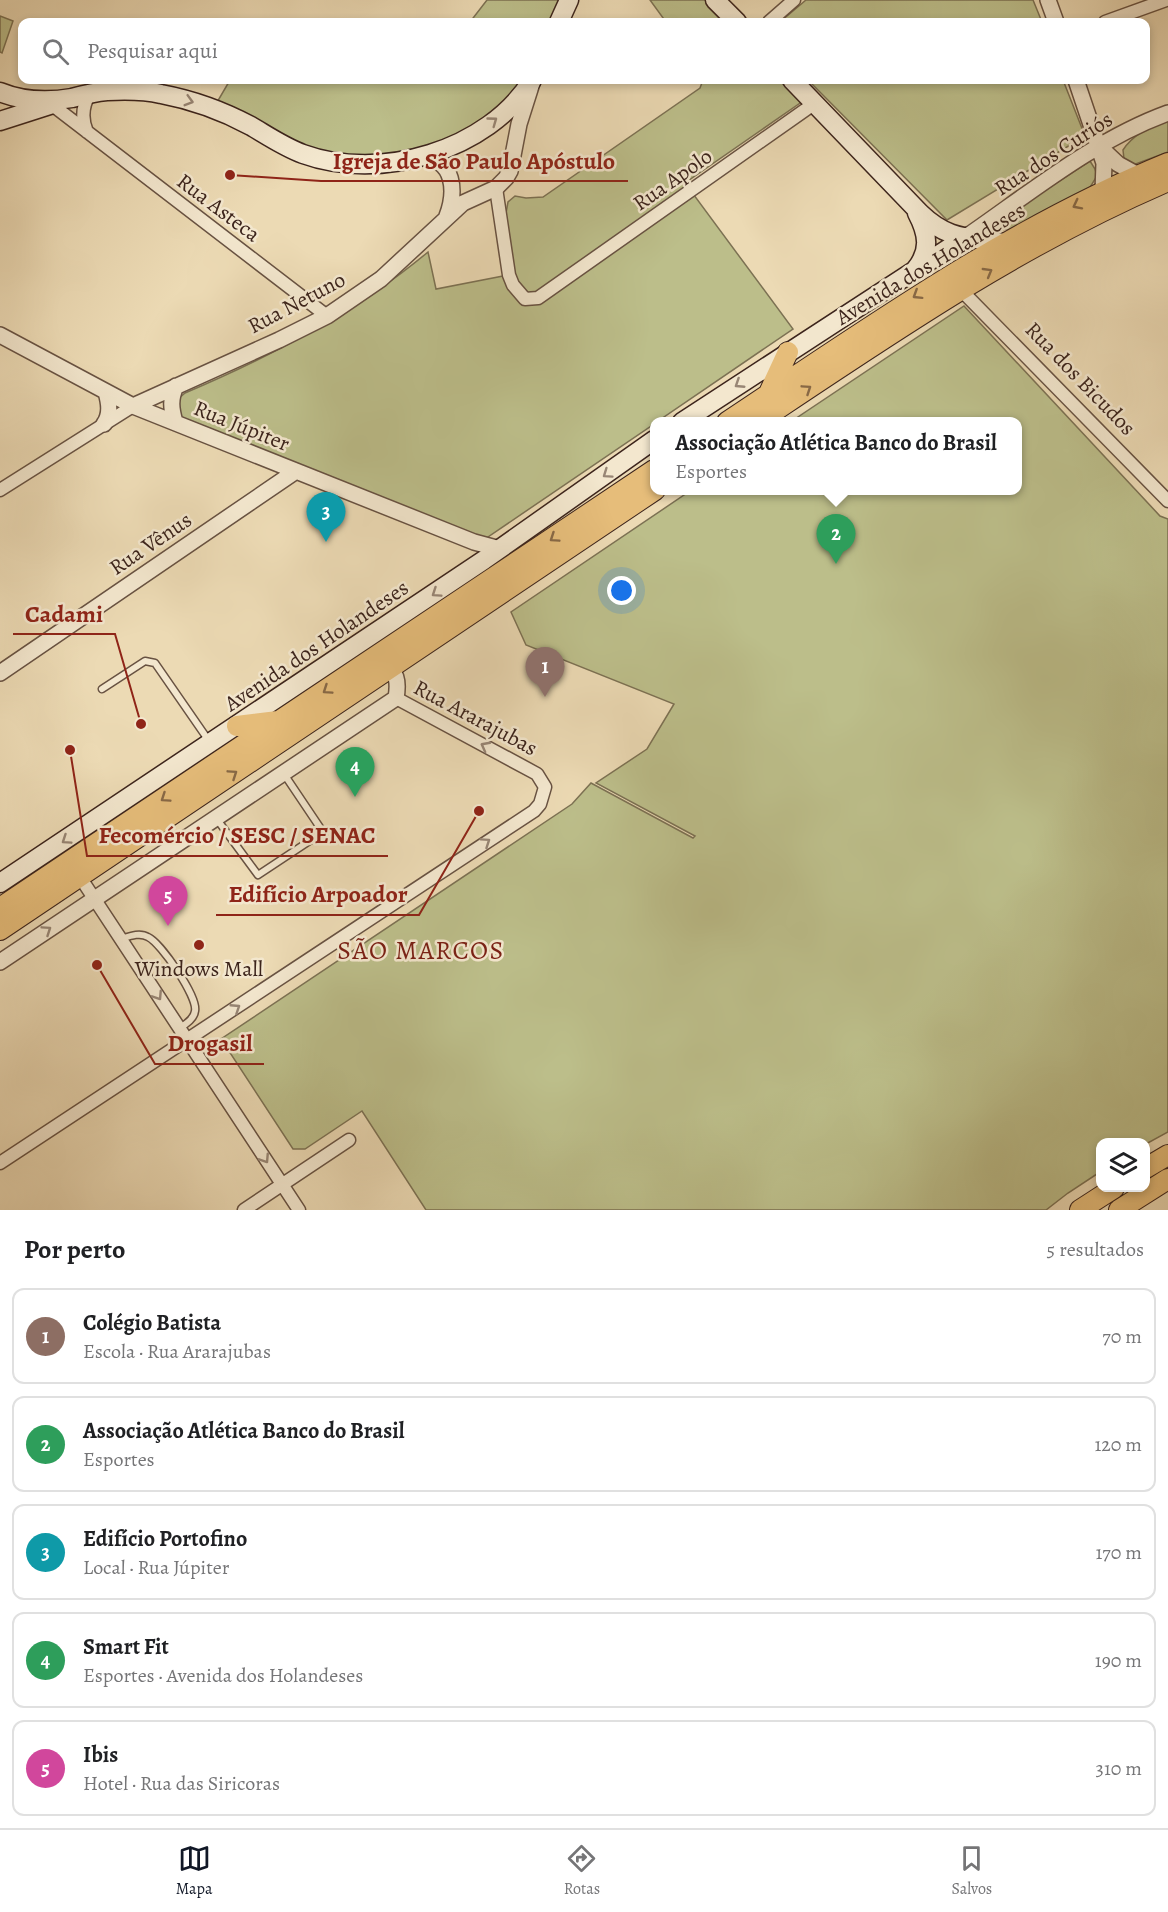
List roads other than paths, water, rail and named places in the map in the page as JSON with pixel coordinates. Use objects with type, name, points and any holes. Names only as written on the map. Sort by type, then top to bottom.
[{"type":"main road","points":[[561,18],[569,0]]},
{"type":"main road","points":[[715,0],[732,18]]},
{"type":"main road","points":[[0,121],[90,93],[145,91],[189,100],[229,116],[284,147],[333,162],[387,164],[422,157],[455,144],[495,120],[516,101],[530,84]]},
{"type":"main road","points":[[796,84],[938,229],[952,235],[1003,243]]},
{"type":"main road","points":[[0,92],[19,98],[69,98]]},
{"type":"main road","name":"Avenida dos Holandeses","points":[[734,417],[914,297],[1003,243],[1103,191],[1168,162]]},
{"type":"main road","name":"Avenida dos Holandeses","points":[[766,417],[960,289],[1069,227],[1168,181]]},
{"type":"main road","points":[[912,204],[924,226],[927,244],[923,259],[914,272]]},
{"type":"main road","name":"Avenida dos Holandeses","points":[[690,417],[966,237]]},
{"type":"main road","points":[[768,394],[788,352]]},
{"type":"main road","name":"Avenida dos Holandeses","points":[[0,883],[484,560],[650,443]]},
{"type":"main road","name":"Avenida dos Holandeses","points":[[498,586],[650,473]]},
{"type":"main road","name":"Avenida dos Holandeses","points":[[0,930],[80,877],[383,663],[498,586],[650,493]]},
{"type":"main road","name":"Avenida dos Holandeses","points":[[0,908],[281,721],[383,663]]},
{"type":"main road","points":[[237,726],[281,721]]},
{"type":"main road","points":[[1150,1166],[1168,1155]]},
{"type":"main road","points":[[1119,1210],[1165,1180]]},
{"type":"main road","points":[[1080,1210],[1108,1192]]},
{"type":"street","points":[[774,18],[794,0]]},
{"type":"street","points":[[1048,0],[1055,18]]},
{"type":"street","points":[[1116,18],[1166,0]]},
{"type":"street","points":[[496,188],[510,171],[519,124],[532,84]]},
{"type":"street","points":[[1078,84],[1099,145],[1105,173],[1103,191]]},
{"type":"street","points":[[87,132],[82,115],[84,104],[90,93]]},
{"type":"street","name":"Rua Asteca","points":[[51,104],[327,316]]},
{"type":"street","name":"Rua Apolo","points":[[496,188],[509,275],[513,285],[525,299],[538,298],[815,104]]},
{"type":"street","name":"Rua dos Curiós","points":[[966,237],[1099,145],[1168,113]]},
{"type":"street","points":[[1099,145],[1118,164],[1138,175]]},
{"type":"street","points":[[422,157],[436,160],[461,187],[480,195]]},
{"type":"street","points":[[446,219],[453,195],[449,175]]},
{"type":"street","name":"Rua Netuno","points":[[0,490],[133,406],[327,316],[381,279],[463,203],[496,188]]},
{"type":"street","name":"Rua dos Bicudos","points":[[960,289],[1168,501]]},
{"type":"street","name":"Rua Júpiter","points":[[0,335],[133,406],[474,542],[500,549]]},
{"type":"street","points":[[175,422],[171,396],[176,386]]},
{"type":"street","points":[[104,424],[109,411],[106,392]]},
{"type":"street","name":"Rua Vênus","points":[[0,673],[297,471]]},
{"type":"street","points":[[474,542],[484,560],[485,573],[498,586]]},
{"type":"street","points":[[0,962],[396,698],[397,676],[383,663]]},
{"type":"street","name":"Rua Ararajubas","points":[[0,1163],[534,811],[540,804],[545,787],[537,774],[396,698]]},
{"type":"street","points":[[80,877],[299,1210]]},
{"type":"street","points":[[244,1210],[349,1140]]},
{"type":"lane","points":[[102,688],[145,661],[155,663],[210,744]]},
{"type":"lane","points":[[216,818],[258,874],[323,832],[284,773]]},
{"type":"lane","points":[[121,939],[140,935],[150,937],[184,981],[195,1012],[193,1017],[180,1028]]},
{"type":"place","name":"Igreja de São Paulo Apóstulo","points":[[230,175]]},
{"type":"place","name":"Edifício Portofino","points":[[326,542]]},
{"type":"place","name":"Associação Atlética Banco do Brasil","points":[[836,564]]},
{"type":"place","name":"Colégio Batista","points":[[545,697]]},
{"type":"place","name":"Cadami","points":[[141,724]]},
{"type":"place","name":"Fecomércio / SESC / SENAC","points":[[70,750]]},
{"type":"place","name":"Smart Fit","points":[[355,797]]},
{"type":"place","name":"Edifício Arpoador","points":[[479,811]]},
{"type":"place","name":"Ibis","points":[[168,926]]},
{"type":"place","name":"Windows Mall","points":[[199,945]]},
{"type":"place","name":"Drogasil","points":[[97,965]]},
{"type":"district","name":"SÃO MARCOS","points":[[421,950]]}]
